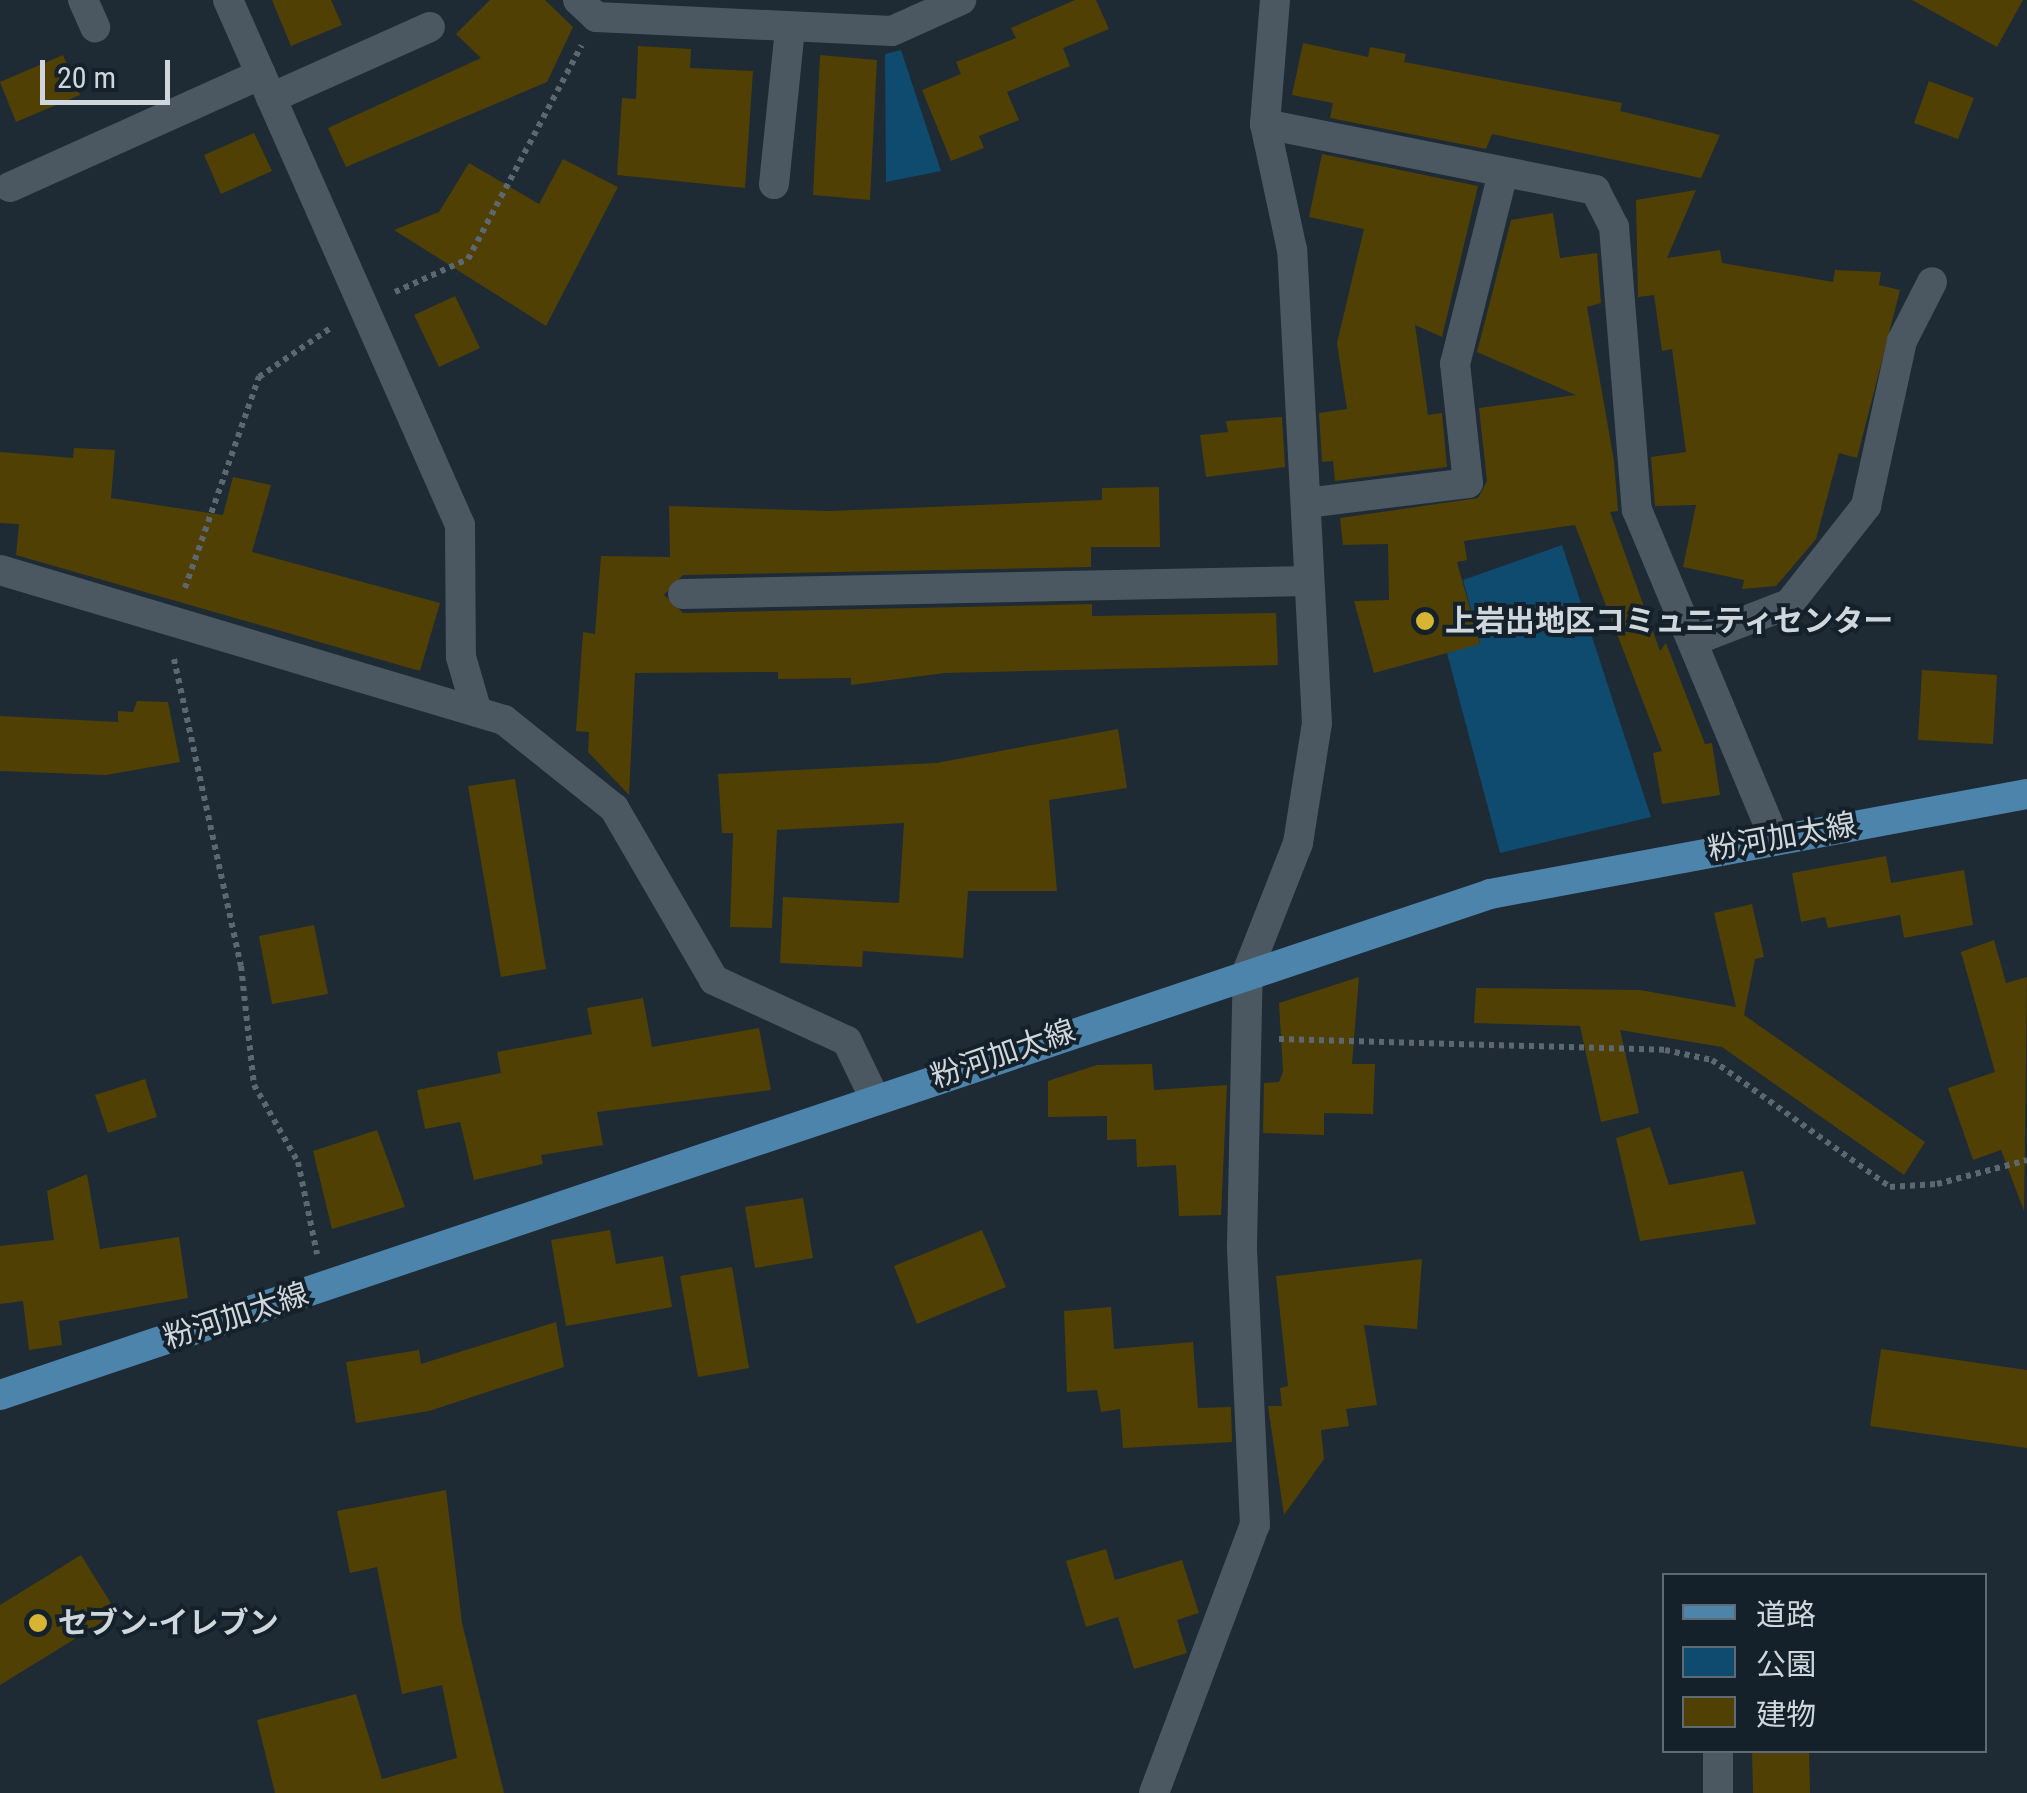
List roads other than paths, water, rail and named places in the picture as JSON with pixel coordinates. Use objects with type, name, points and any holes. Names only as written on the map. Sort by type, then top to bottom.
[{"type":"main road","name":"粉河加太線","points":[[0,1395],[1248,970],[1490,894],[1774,837],[2027,794]]},
{"type":"street","points":[[228,0],[460,525],[461,657],[477,712]]},
{"type":"street","points":[[588,9],[790,30],[892,31],[962,0]]},
{"type":"street","points":[[1154,1793],[1256,1525],[1242,1246],[1248,970],[1298,843],[1314,740],[1292,250],[1264,124],[1276,0]]},
{"type":"street","points":[[10,187],[266,86],[430,27]]},
{"type":"street","points":[[774,184],[790,30]]},
{"type":"street","points":[[1264,124],[1595,190],[1614,227],[1638,510],[1774,837]]},
{"type":"street","points":[[1306,503],[1468,483],[1455,364],[1502,173]]},
{"type":"street","points":[[1692,641],[1789,604],[1866,506],[1902,341],[1932,282]]},
{"type":"street","points":[[0,570],[504,720],[614,808],[714,980],[847,1041],[874,1098]]},
{"type":"street","points":[[683,594],[1308,581]]},
{"type":"street","points":[[1718,1753],[1718,1793]]},
{"type":"place","name":"上岩出地区コミュニティセンター","points":[[1425,621]]},
{"type":"place","name":"セブン-イレブン","points":[[38,1623]]}]
